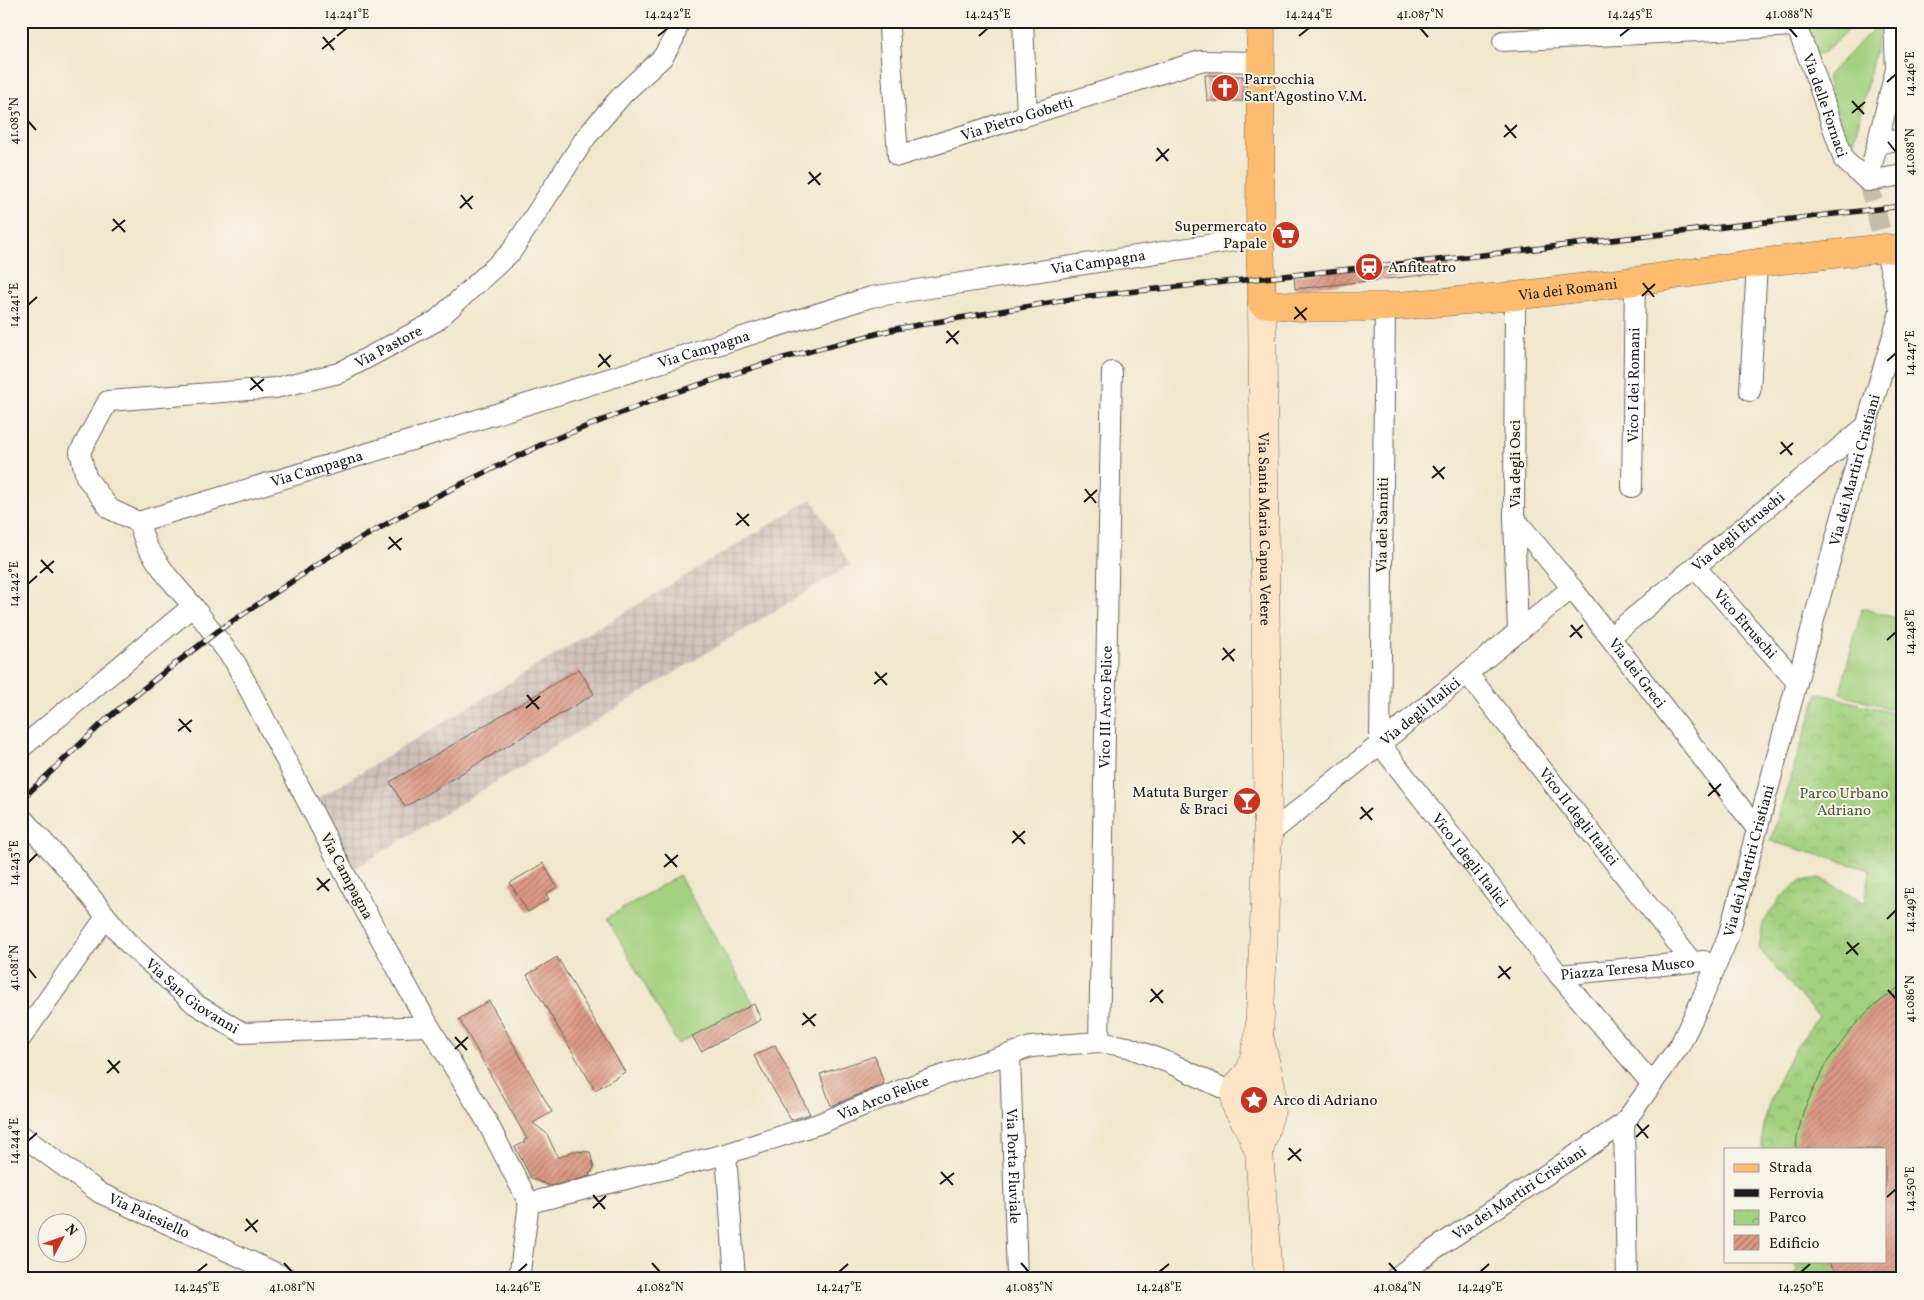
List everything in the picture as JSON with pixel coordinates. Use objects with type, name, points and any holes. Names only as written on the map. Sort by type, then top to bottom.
[{"type":"main road","name":"Via Santa Maria Capua Vetere","points":[[1259,1036],[1268,835],[1260,237],[1261,21]]},
{"type":"main road","name":"Via dei Romani","points":[[1262,303],[1301,307],[1385,307],[1516,296],[1635,281],[1757,262],[1894,249]]},
{"type":"main road","points":[[1259,1036],[1251,1070],[1239,1084],[1235,1094],[1236,1106],[1248,1126],[1259,1151],[1268,1279]]},
{"type":"main road","points":[[1259,1036],[1271,1085],[1271,1110],[1259,1151]]},
{"type":"street","name":"Via Pastore","points":[[138,522],[110,509],[86,477],[80,452],[108,401],[275,388],[330,375],[338,373],[436,321],[511,252],[586,137],[623,94],[663,57],[674,38],[679,21]]},
{"type":"street","points":[[1023,21],[1026,115]]},
{"type":"street","points":[[1894,21],[1899,75],[1877,144],[1868,181],[1903,175]]},
{"type":"street","points":[[1503,41],[1794,24]]},
{"type":"street","name":"Via delle Fornaci","points":[[1794,24],[1813,69],[1844,160],[1868,181]]},
{"type":"street","name":"Via Pietro Gobetti","points":[[889,29],[898,156],[1200,62],[1261,62]]},
{"type":"street","points":[[1877,144],[1903,139]]},
{"type":"street","name":"Via Campagna","points":[[529,1203],[486,1120],[429,1026],[345,874],[235,662],[193,606],[168,577],[147,547],[138,522],[441,431],[871,297],[1260,237]]},
{"type":"street","name":"Via dei Martiri Cristiani","points":[[1394,1279],[1430,1252],[1624,1123],[1680,1045],[1728,937],[1866,426],[1902,307],[1894,249]]},
{"type":"street","points":[[1750,391],[1757,262]]},
{"type":"street","name":"Vico I dei Romani","points":[[1632,487],[1635,281]]},
{"type":"street","name":"Via degli Osci","points":[[1516,296],[1514,518],[1518,631]]},
{"type":"street","name":"Via dei Sanniti","points":[[1380,744],[1385,307]]},
{"type":"street","name":"Vico III Arco Felice","points":[[1100,1042],[1112,372]]},
{"type":"street","name":"Via degli Etruschi","points":[[1610,637],[1866,426]]},
{"type":"street","name":"Via dei Greci","points":[[1514,518],[1572,588],[1757,829]]},
{"type":"street","name":"Vico Etruschi","points":[[1695,567],[1797,682]]},
{"type":"street","name":"Via degli Italici","points":[[1268,835],[1572,588]]},
{"type":"street","points":[[21,748],[193,606]]},
{"type":"street","name":"Vico II degli Italici","points":[[1468,673],[1692,962]]},
{"type":"street","name":"Vico I degli Italici","points":[[1380,744],[1559,976]]},
{"type":"street","name":"Via San Giovanni","points":[[21,817],[69,870],[127,942],[195,1004],[243,1033],[429,1026]]},
{"type":"street","points":[[21,1038],[106,917]]},
{"type":"street","name":"Piazza Teresa Musco","points":[[1559,976],[1719,959]]},
{"type":"street","name":"Piazza Teresa Musco","points":[[1559,976],[1652,1084]]},
{"type":"street","name":"Via Arco Felice","points":[[529,1203],[726,1154],[818,1124],[916,1084],[1031,1046],[1100,1042],[1128,1047],[1172,1064],[1235,1094]]},
{"type":"street","name":"Via Porta Fluviale","points":[[1010,1054],[1016,1279]]},
{"type":"street","points":[[1624,1123],[1628,1279]]},
{"type":"street","name":"Via Paiesiello","points":[[21,1134],[100,1193],[289,1279]]},
{"type":"street","points":[[726,1154],[735,1279]]},
{"type":"street","points":[[519,1279],[529,1203]]},
{"type":"shaded area","points":[[812,499],[850,565],[354,869],[317,799]]},
{"type":"green space","points":[[1800,21],[1858,21],[1822,54],[1817,54]]},
{"type":"green space","points":[[1879,25],[1855,138],[1851,146],[1847,143],[1828,83],[1828,75]]},
{"type":"green space","points":[[1862,608],[1903,620],[1903,663],[1891,709],[1840,693]]},
{"type":"green space","name":"Parco Urbano Adriano","points":[[1818,693],[1900,715],[1903,706],[1903,1279],[1789,1279],[1798,1271],[1793,1262],[1886,1262],[1886,1148],[1762,1148],[1766,1114],[1779,1078],[1798,1045],[1819,1017],[1759,949],[1763,923],[1780,898],[1801,881],[1821,878],[1865,903],[1870,870],[1770,841]]},
{"type":"green space","points":[[679,875],[754,1004],[678,1044],[607,918]]},
{"type":"building","name":"Parrocchia Sant'Agostino V.M.","points":[[1205,75],[1243,76],[1243,101],[1207,101]]},
{"type":"building","points":[[1447,259],[1450,272],[1295,289],[1294,275]]},
{"type":"building","points":[[579,669],[594,694],[405,807],[390,782]]},
{"type":"building","points":[[543,863],[557,887],[546,894],[549,899],[528,912],[510,883]]},
{"type":"building","points":[[557,957],[625,1072],[595,1090],[527,975]]},
{"type":"building","points":[[1903,984],[1903,1279],[1842,1279],[1829,1262],[1886,1262],[1886,1148],[1796,1148],[1803,1112],[1825,1065],[1854,1026],[1869,1010]]},
{"type":"building","points":[[489,1001],[552,1112],[533,1123],[547,1134],[558,1158],[574,1151],[590,1152],[594,1168],[589,1173],[590,1176],[550,1186],[531,1178],[515,1147],[527,1139],[459,1019]]},
{"type":"building","points":[[754,1004],[761,1020],[701,1051],[692,1036]]},
{"type":"building","points":[[775,1045],[810,1114],[791,1120],[754,1056]]},
{"type":"building","points":[[875,1056],[884,1084],[831,1106],[820,1074]]},
{"type":"tunnel","points":[[1868,181],[1885,248]]},
{"type":"railway","points":[[21,800],[108,718],[158,677],[218,631],[330,556],[431,499],[547,442],[664,396],[780,359],[895,329],[1089,296],[1457,258],[1903,206]]},
{"type":"place","name":"Parrocchia Sant'Agostino V.M.","points":[[1225,88]]},
{"type":"place","name":"Supermercato Papale","points":[[1286,235]]},
{"type":"place","name":"Anfiteatro","points":[[1369,267]]},
{"type":"place","name":"Matuta Burger & Braci","points":[[1247,801]]},
{"type":"place","name":"Arco di Adriano","points":[[1254,1100]]}]
